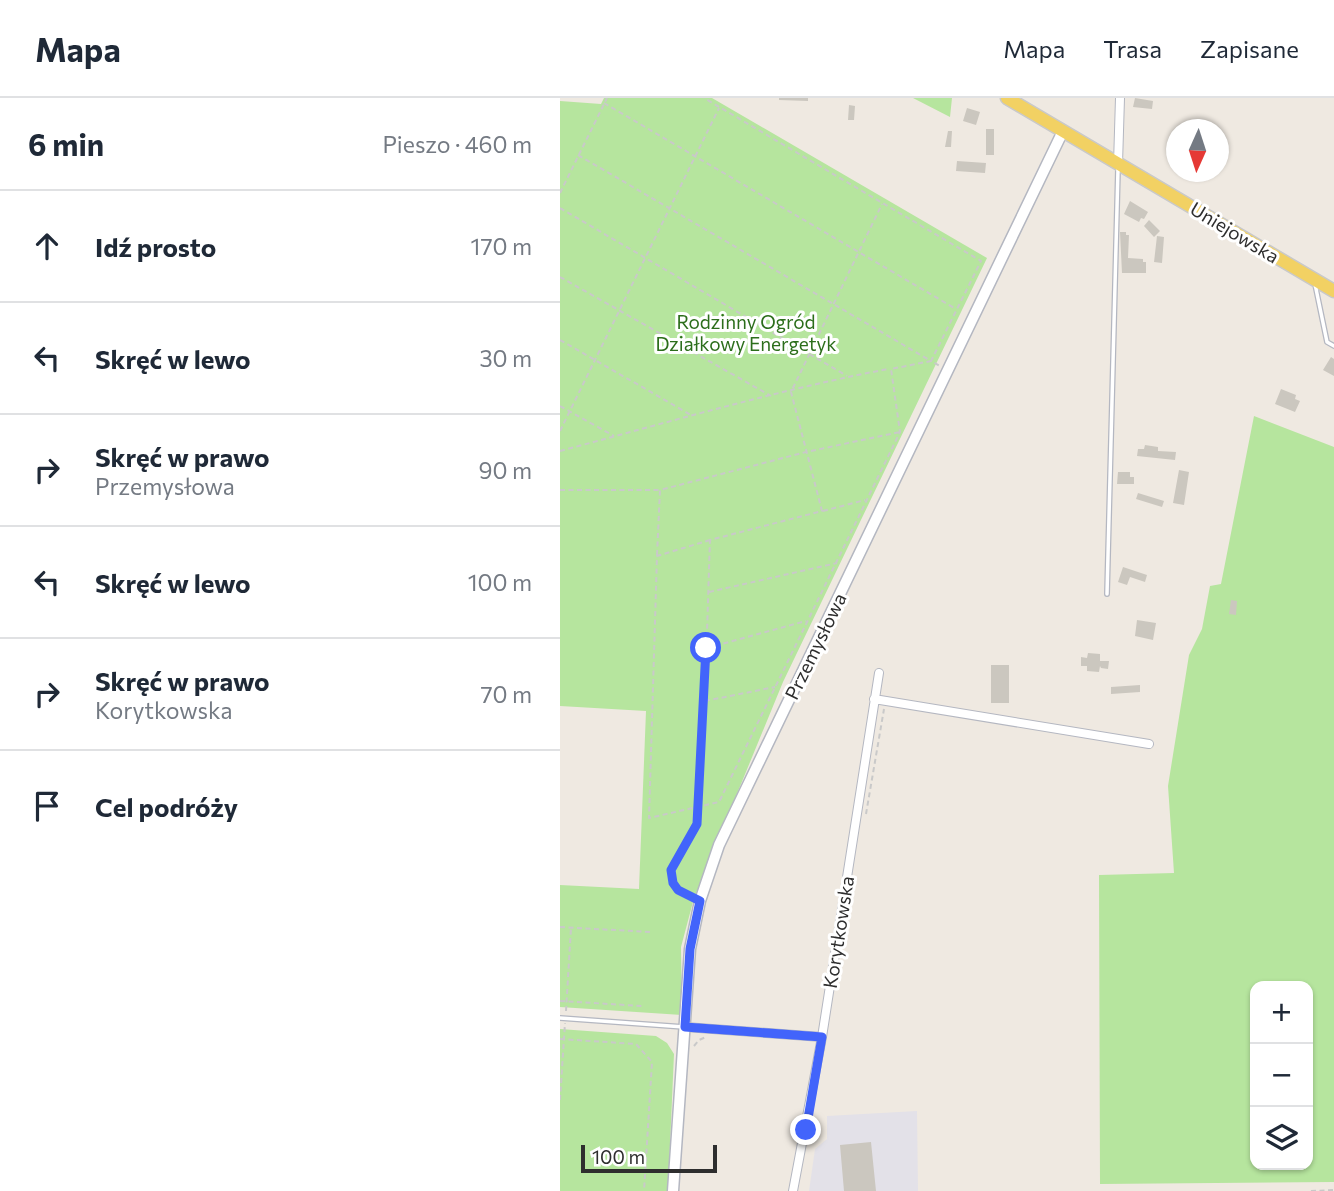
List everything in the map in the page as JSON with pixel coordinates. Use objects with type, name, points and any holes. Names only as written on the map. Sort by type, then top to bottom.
[{"type":"main road","name":"Uniejowska","points":[[1007,98],[1334,291]]},
{"type":"main road","name":"Przemysłowa","points":[[673,1191],[690,949],[700,901],[719,845],[1063,131]]},
{"type":"street","points":[[1118,164],[1120,98]]},
{"type":"street","name":"Korytkowska","points":[[793,1191],[822,1037],[878,673]]},
{"type":"street","points":[[874,699],[1149,744]]},
{"type":"street","points":[[685,1027],[822,1037]]},
{"type":"lane","points":[[1107,594],[1118,164]]},
{"type":"lane","points":[[1313,279],[1327,342],[1334,346]]},
{"type":"lane","points":[[560,1018],[685,1027]]},
{"type":"path","points":[[560,193],[607,98]]},
{"type":"path","points":[[560,451],[692,415],[931,360],[981,261],[704,98]]},
{"type":"path","points":[[604,103],[957,310]]},
{"type":"path","points":[[560,431],[720,107]]},
{"type":"path","points":[[578,155],[835,302],[947,371]]},
{"type":"path","points":[[822,511],[791,392],[882,204]]},
{"type":"path","points":[[560,208],[848,377]]},
{"type":"path","points":[[560,277],[772,396]]},
{"type":"path","points":[[560,340],[692,415]]},
{"type":"path","points":[[660,490],[649,818],[719,802],[900,432],[891,369]]},
{"type":"path","points":[[560,406],[615,436]]},
{"type":"path","points":[[560,490],[653,492],[806,452],[900,432]]},
{"type":"path","points":[[657,556],[865,500]]},
{"type":"path","points":[[700,901],[678,890],[673,883],[671,870],[697,824],[710,540]]},
{"type":"path","points":[[708,592],[836,563]]},
{"type":"path","points":[[706,648],[808,620]]},
{"type":"path","points":[[704,701],[778,686]]},
{"type":"path","points":[[560,927],[650,932]]},
{"type":"path","points":[[560,1001],[642,1006]]},
{"type":"path","points":[[693,1047],[708,1036]]},
{"type":"path","points":[[560,1039],[636,1044],[652,1062],[644,1191]]},
{"type":"path","points":[[1311,1191],[1334,1190]]},
{"type":"shaded area","points":[[917,1111],[918,1191],[809,1191],[815,1149],[827,1139],[827,1116]]},
{"type":"green space","name":"Rodzinny Ogród Działkowy Energetyk","points":[[604,98],[712,98],[987,258],[783,682],[694,898],[681,947],[682,1015],[560,1007],[560,885],[639,889],[646,711],[560,706],[560,101],[601,104]]},
{"type":"green space","points":[[913,98],[952,98],[950,117]]},
{"type":"green space","points":[[1254,416],[1334,447],[1334,1182],[1100,1184],[1099,875],[1174,873],[1168,786],[1189,655],[1202,629],[1210,586],[1221,584]]},
{"type":"green space","points":[[560,1029],[656,1036],[667,1043],[674,1054],[668,1191],[560,1191]]},
{"type":"building","points":[[808,98],[808,101],[779,100]]},
{"type":"building","points":[[1135,98],[1153,101],[1152,109],[1133,107]]},
{"type":"building","points":[[849,105],[855,106],[854,120],[848,120]]},
{"type":"building","points":[[967,108],[980,112],[976,125],[963,121]]},
{"type":"building","points":[[986,129],[994,129],[994,155],[986,155]]},
{"type":"building","points":[[948,131],[952,131],[951,147],[945,147]]},
{"type":"building","points":[[957,161],[986,163],[985,173],[956,171]]},
{"type":"building","points":[[1130,201],[1148,212],[1139,222],[1124,214]]},
{"type":"building","points":[[1149,220],[1160,231],[1154,237],[1144,226]]},
{"type":"building","points":[[1120,232],[1129,235],[1128,258],[1143,259],[1143,262],[1146,262],[1146,273],[1122,273]]},
{"type":"building","points":[[1157,236],[1164,237],[1162,263],[1154,262]]},
{"type":"building","points":[[1331,357],[1334,359],[1334,376],[1323,370]]},
{"type":"building","points":[[1281,389],[1296,395],[1295,399],[1300,401],[1295,412],[1275,404]]},
{"type":"building","points":[[1145,445],[1158,447],[1158,451],[1176,452],[1175,460],[1137,456],[1138,449],[1144,449]]},
{"type":"building","points":[[1179,470],[1189,472],[1184,505],[1173,503]]},
{"type":"building","points":[[1118,472],[1130,472],[1130,477],[1134,477],[1134,484],[1117,484]]},
{"type":"building","points":[[1138,493],[1164,501],[1162,507],[1136,499]]},
{"type":"building","points":[[1123,567],[1147,575],[1145,582],[1130,577],[1127,585],[1118,582]]},
{"type":"building","points":[[1231,600],[1237,601],[1236,615],[1229,614]]},
{"type":"building","points":[[1137,620],[1156,623],[1153,640],[1135,636]]},
{"type":"building","points":[[1088,653],[1100,654],[1100,661],[1109,661],[1108,669],[1100,666],[1099,672],[1087,671],[1087,666],[1081,666],[1081,657],[1087,658]]},
{"type":"building","points":[[991,665],[1009,665],[1009,703],[991,703]]},
{"type":"building","points":[[1140,685],[1140,692],[1111,694],[1111,687]]},
{"type":"building","points":[[871,1142],[876,1191],[844,1191],[840,1145]]},
{"type":"route","points":[[706,648],[697,824],[671,870],[673,883],[678,890],[700,901],[690,949],[685,1027],[822,1037],[806,1130]]}]
